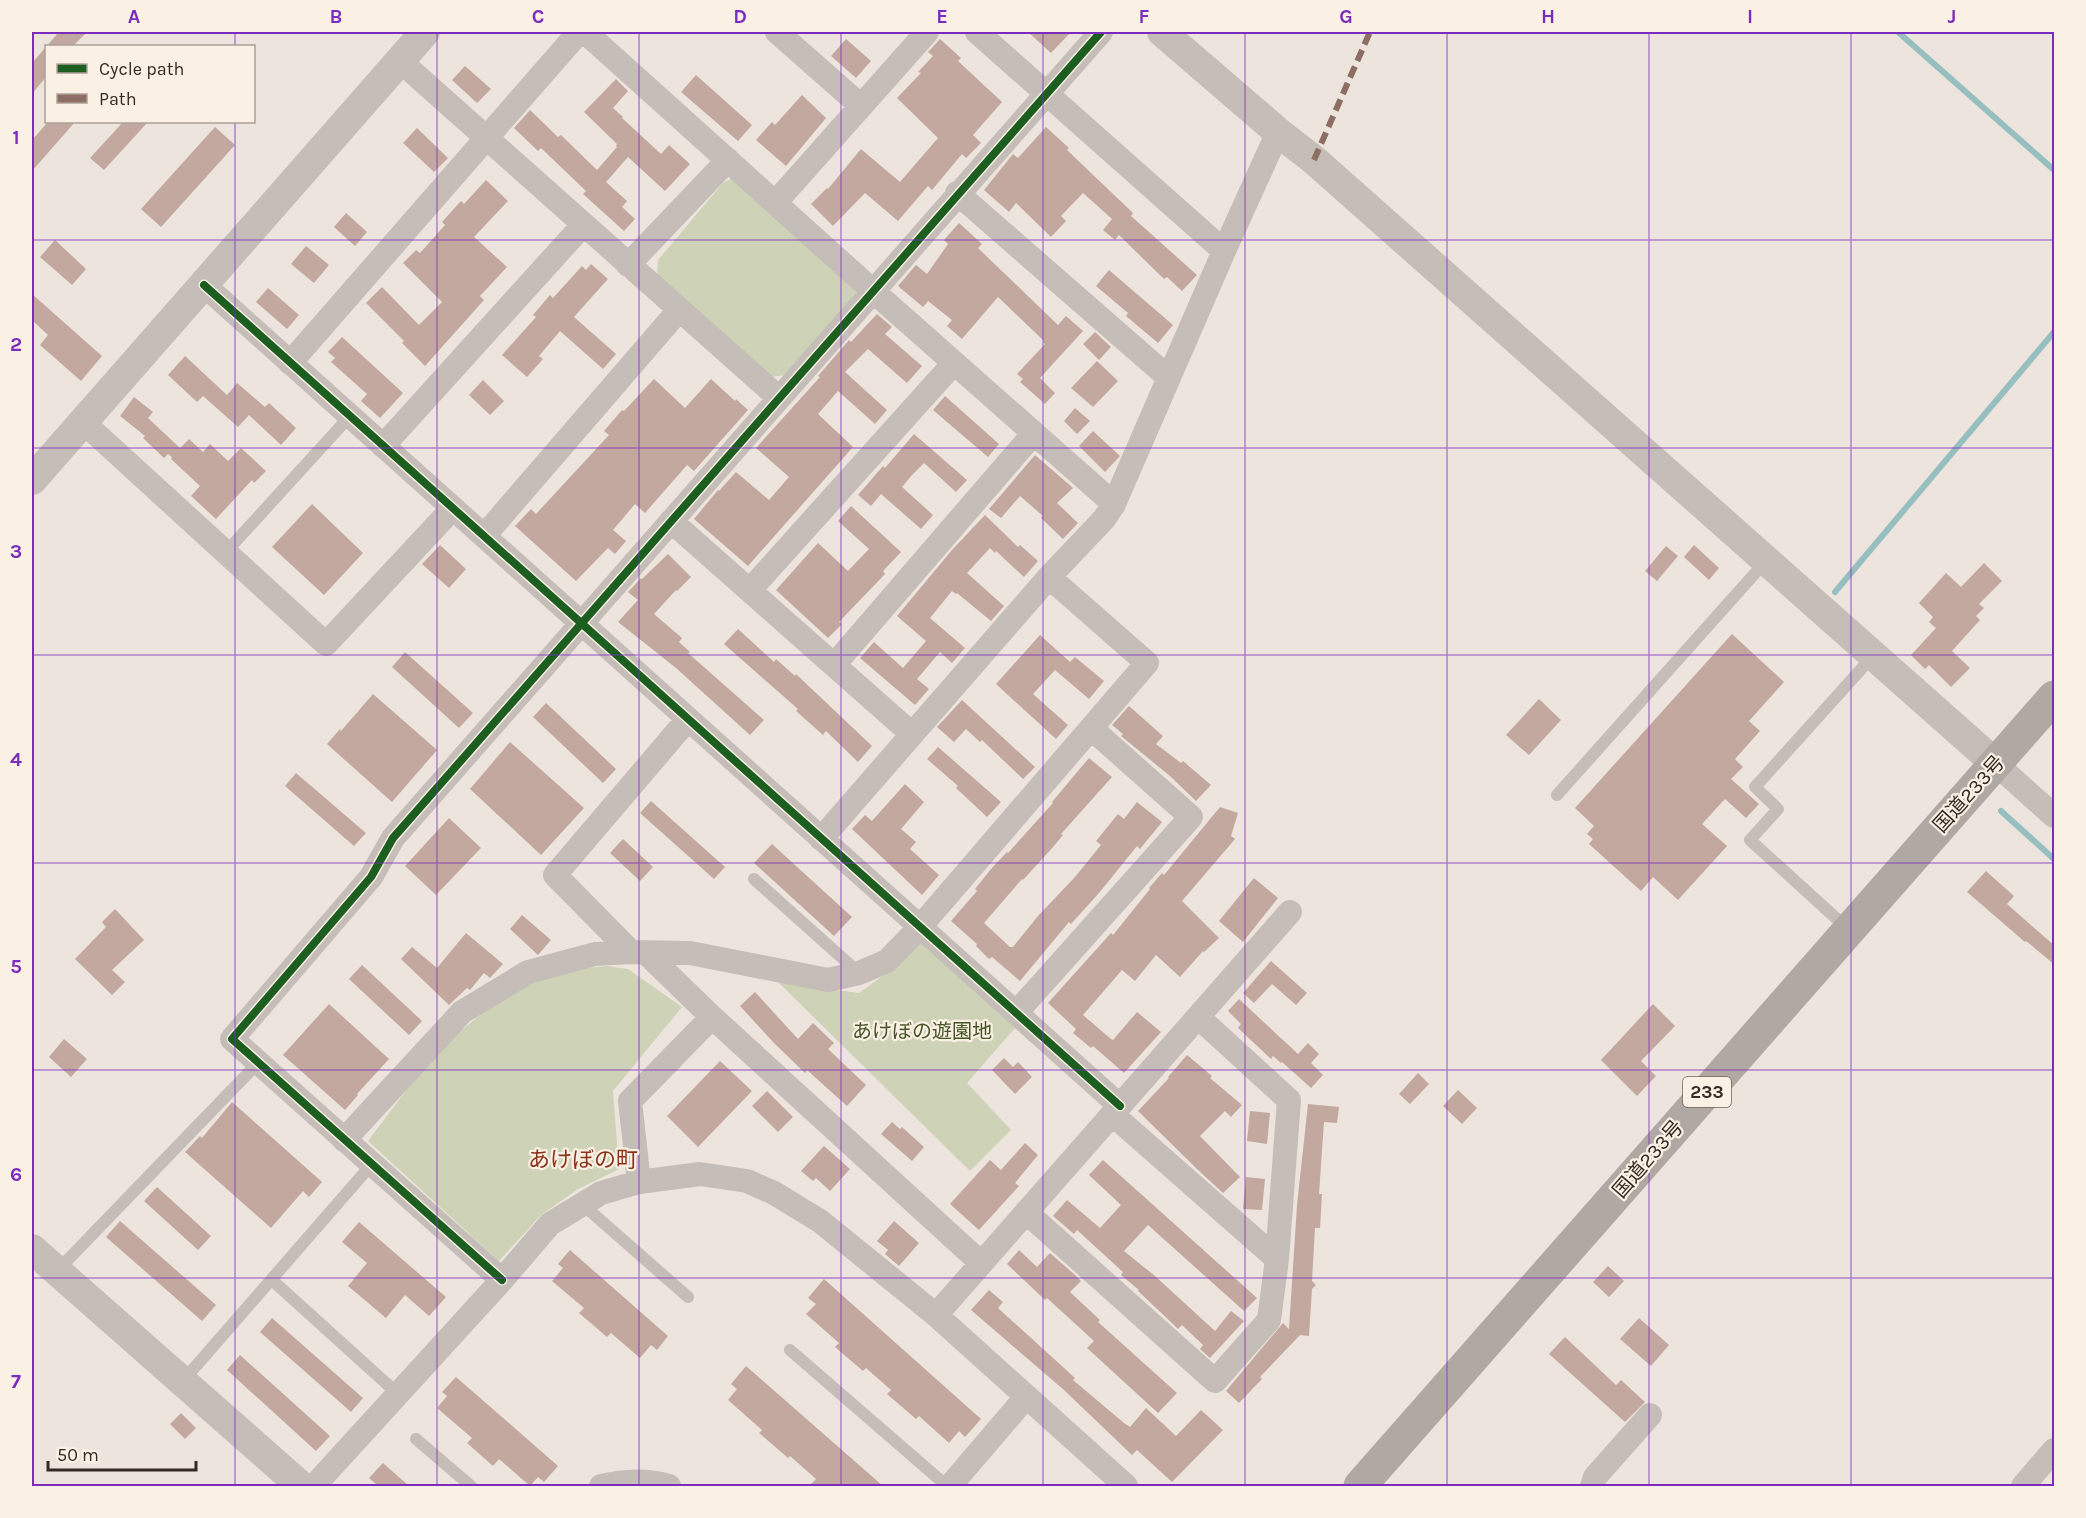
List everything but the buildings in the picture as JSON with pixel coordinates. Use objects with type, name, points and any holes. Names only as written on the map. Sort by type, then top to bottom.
[{"type":"highway","name":"国道233号","points":[[1360,1486],[2055,697]]},
{"type":"street","points":[[32,480],[425,32]]},
{"type":"street","points":[[290,363],[579,32]]},
{"type":"street","points":[[585,32],[1114,504]]},
{"type":"street","points":[[777,32],[861,106]]},
{"type":"street","points":[[775,203],[927,32]]},
{"type":"street","points":[[977,32],[1224,251]]},
{"type":"street","points":[[502,1281],[232,1040],[371,877],[393,838],[957,193],[1048,94],[1101,32]]},
{"type":"street","points":[[1162,32],[1314,160],[2055,816]]},
{"type":"street","points":[[399,60],[778,398]]},
{"type":"street","points":[[821,838],[1049,577],[1104,519],[1114,504],[1278,132]]},
{"type":"street","points":[[628,265],[728,160]]},
{"type":"street","points":[[957,193],[1169,378]]},
{"type":"street","points":[[383,446],[583,225]]},
{"type":"street","points":[[204,285],[1016,1013],[1276,1259]]},
{"type":"street","points":[[484,536],[679,310]]},
{"type":"street","points":[[750,590],[954,363]]},
{"type":"street","points":[[83,422],[327,644],[453,508]]},
{"type":"street","points":[[834,665],[1034,433]]},
{"type":"street","points":[[671,520],[912,734]]},
{"type":"street","points":[[344,1140],[462,1012],[528,972],[595,954],[690,953],[828,980],[860,973],[887,961],[920,927],[1147,663],[1049,577]]},
{"type":"street","points":[[688,719],[555,874],[981,1263]]},
{"type":"street","points":[[1016,1013],[1191,817],[1092,729]]},
{"type":"street","points":[[936,1315],[1290,912]]},
{"type":"street","points":[[639,1182],[630,1101],[712,1017]]},
{"type":"street","points":[[1026,1212],[1215,1381],[1269,1320],[1289,1100],[1198,1017]]},
{"type":"street","points":[[314,1486],[502,1281],[550,1224],[601,1193],[639,1182],[700,1174],[747,1181],[774,1193],[820,1221],[936,1315],[1126,1486]]},
{"type":"street","points":[[32,1249],[301,1486]]},
{"type":"street","points":[[948,1486],[1026,1397]]},
{"type":"street","points":[[1592,1486],[1595,1477],[1650,1415]]},
{"type":"street","points":[[2023,1486],[2055,1450]]},
{"type":"street","points":[[601,1486],[628,1480],[669,1486]]},
{"type":"lane","points":[[226,552],[350,416]]},
{"type":"lane","points":[[1557,795],[1766,560]]},
{"type":"lane","points":[[1849,930],[1750,840],[1778,809],[1755,787],[1873,656]]},
{"type":"lane","points":[[754,879],[860,973]]},
{"type":"lane","points":[[57,1271],[258,1063]]},
{"type":"lane","points":[[182,1382],[372,1164]]},
{"type":"lane","points":[[582,1204],[688,1297]]},
{"type":"lane","points":[[272,1280],[398,1394]]},
{"type":"lane","points":[[790,1350],[948,1486]]},
{"type":"lane","points":[[416,1438],[471,1486]]},
{"type":"green space","points":[[733,178],[853,285],[857,295],[786,375],[770,377],[657,275],[658,260],[723,183]]},
{"type":"green space","name":"あけぼの遊園地","points":[[923,941],[1015,1028],[967,1083],[1011,1130],[970,1171],[778,982],[859,993],[895,967]]},
{"type":"green space","points":[[607,966],[628,969],[682,1007],[613,1091],[619,1169],[578,1189],[541,1215],[499,1261],[368,1141],[435,1052],[491,1006],[552,971]]},
{"type":"waterway","points":[[1898,32],[2054,170]]},
{"type":"waterway","points":[[1835,592],[2054,332]]},
{"type":"waterway","points":[[2001,811],[2054,859]]},
{"type":"marked path","points":[[1314,160],[1370,32]]},
{"type":"cycle path","points":[[502,1280],[232,1039],[371,877],[393,838],[1101,32]]},
{"type":"cycle path","points":[[204,285],[1120,1106]]},
{"type":"district","name":"あけぼの町","points":[[583,1160]]}]
